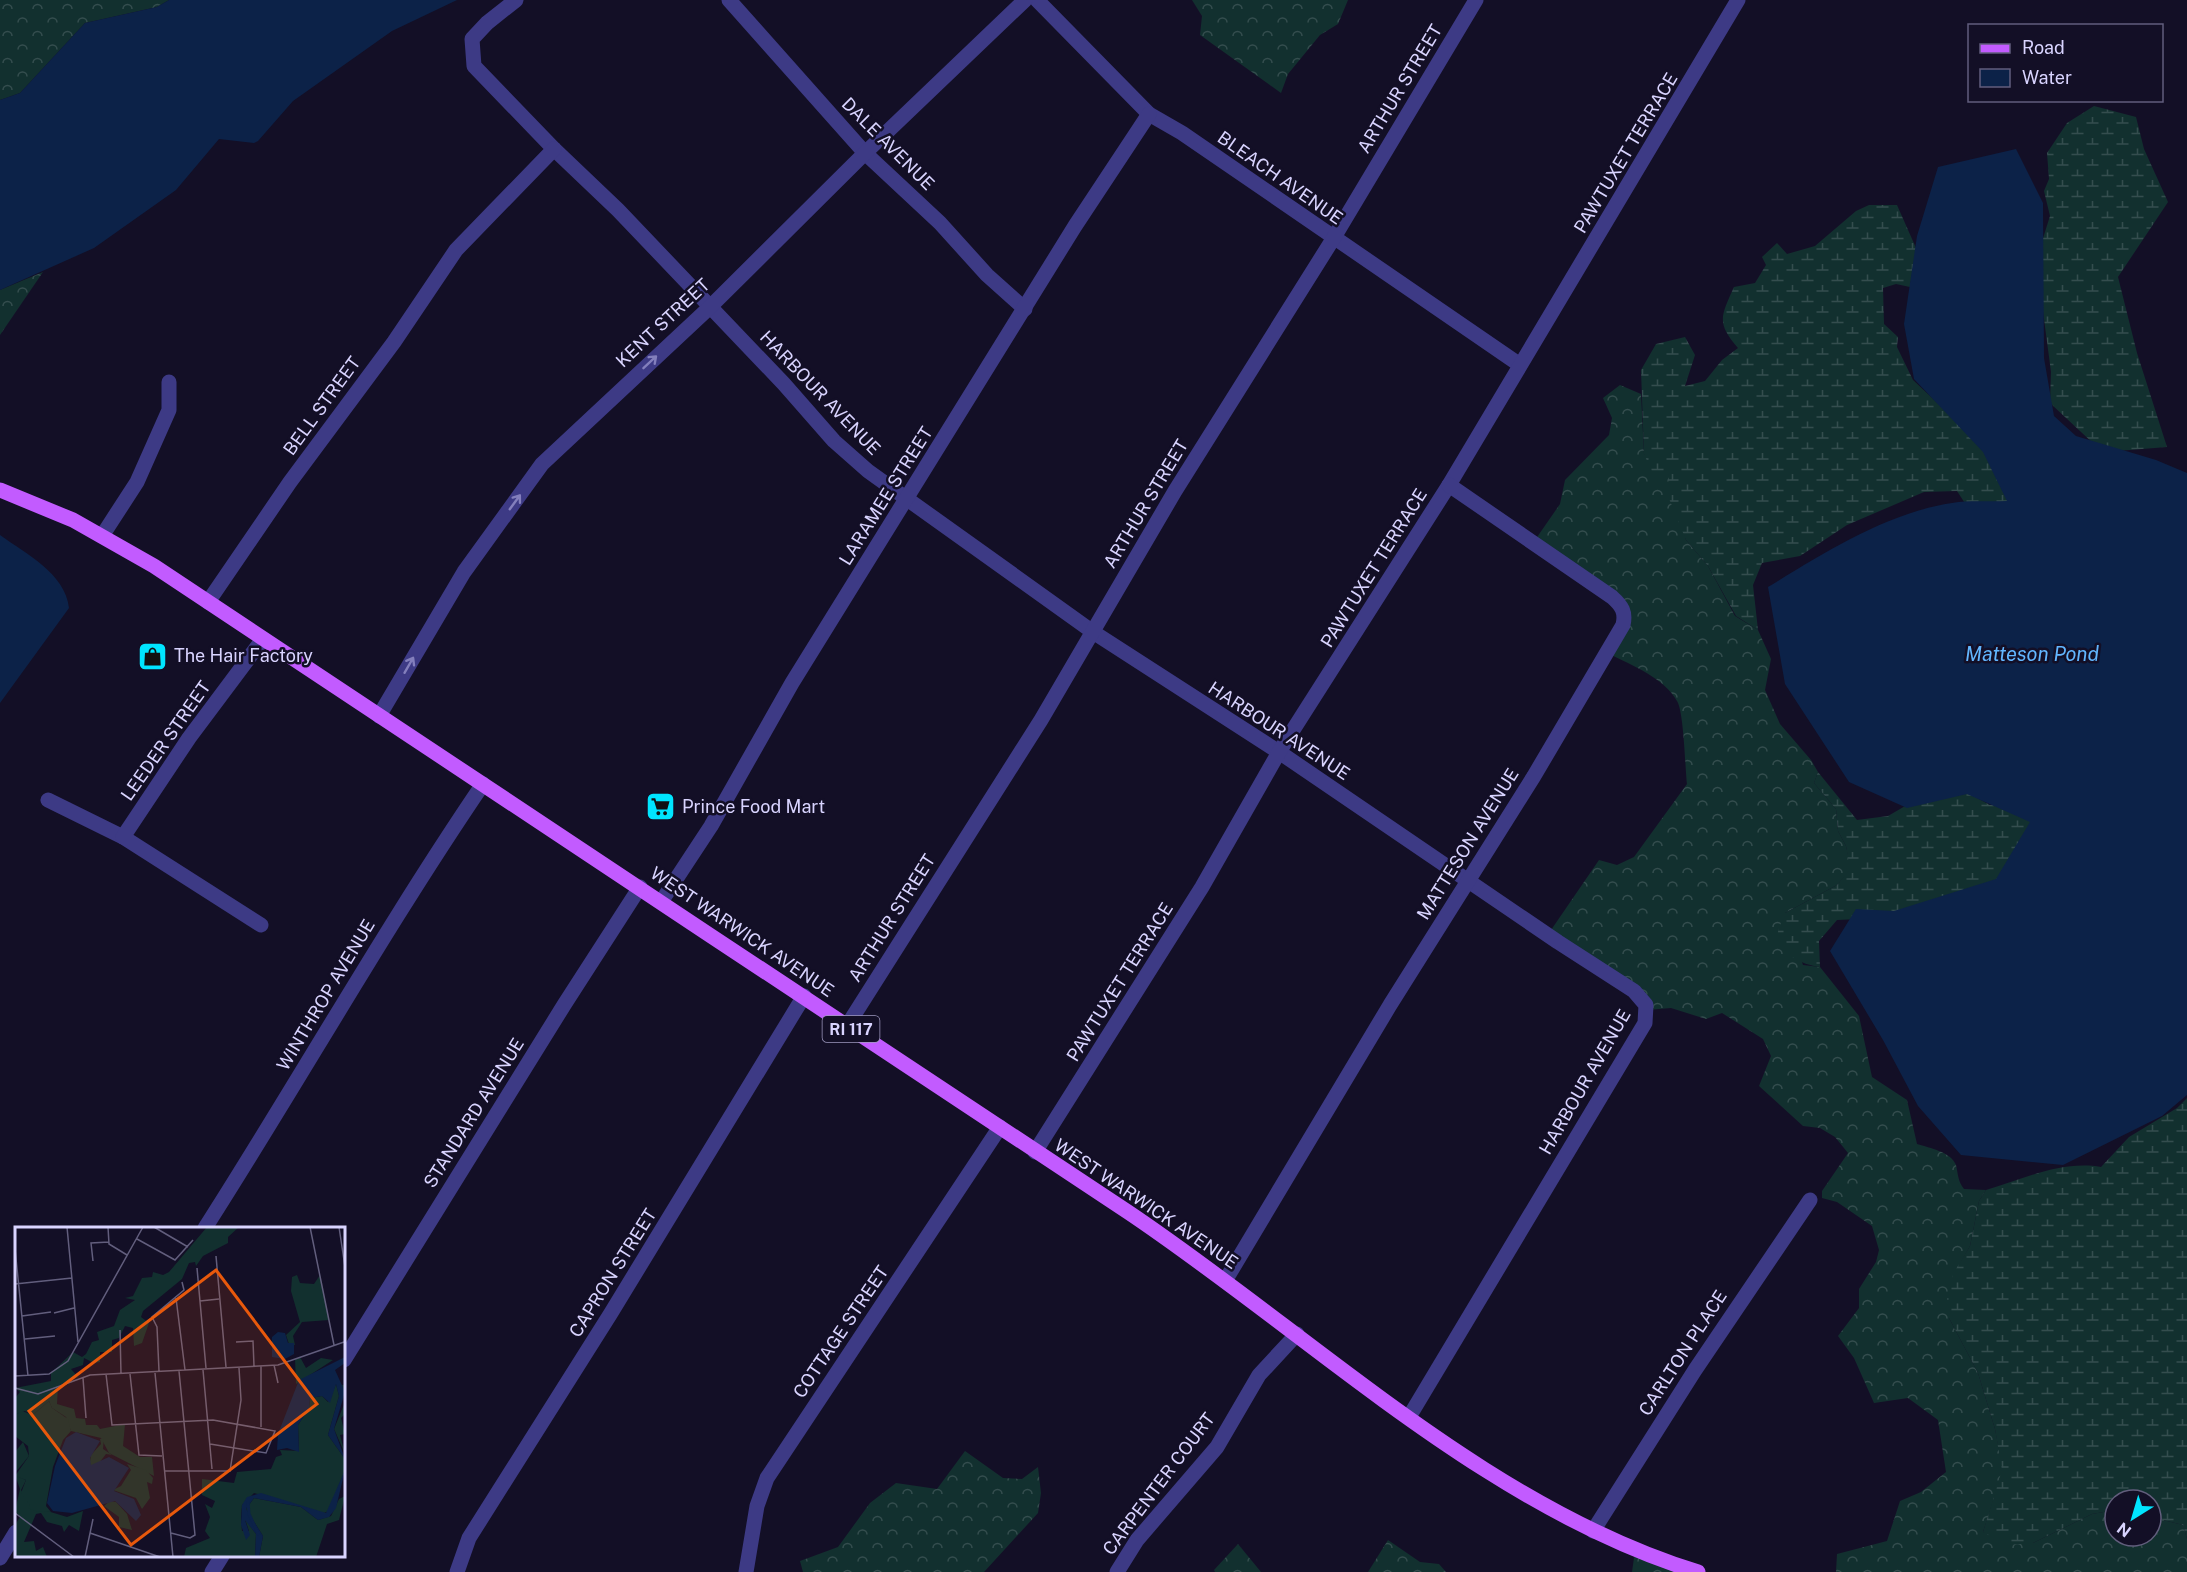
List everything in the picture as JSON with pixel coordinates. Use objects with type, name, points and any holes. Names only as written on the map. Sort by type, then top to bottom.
[{"type":"main road","name":"WEST WARWICK AVENUE","points":[[0,490],[73,520],[154,566],[483,783],[1128,1213],[1470,1460],[1533,1500],[1593,1530],[1698,1572]]},
{"type":"street","name":"HARBOUR AVENUE","points":[[516,0],[487,23],[472,39],[474,66],[554,149],[618,210],[834,441],[907,500],[1093,632],[1279,752],[1634,991],[1646,1005],[1645,1023],[1409,1417]]},
{"type":"street","name":"DALE AVENUE","points":[[729,0],[865,153],[940,223],[987,275],[1025,309]]},
{"type":"street","name":"KENT STREET","points":[[380,716],[464,572],[542,464],[710,307],[865,153],[1025,0]]},
{"type":"street","name":"BLEACH AVENUE","points":[[1037,0],[1149,114],[1182,133],[1520,365]]},
{"type":"street","name":"ARTHUR STREET","points":[[847,1026],[1041,720],[1175,491],[1333,238],[1476,0]]},
{"type":"street","name":"PAWTUXET TERRACE","points":[[1035,1152],[1196,897],[1279,752],[1449,485],[1738,0]]},
{"type":"street","name":"LARAMEE STREET","points":[[661,902],[711,826],[792,683],[1075,226],[1149,114]]},
{"type":"street","name":"BELL STREET","points":[[208,602],[469,234],[554,149]]},
{"type":"street","points":[[102,537],[136,482],[169,410],[169,382]]},
{"type":"street","name":"MATTESON AVENUE","points":[[1225,1281],[1611,647],[1625,616],[1621,605],[1612,597],[1449,485]]},
{"type":"street","name":"LEEDER STREET","points":[[123,837],[189,738],[263,639]]},
{"type":"street","name":"WINTHROP AVENUE","points":[[206,1227],[315,1054],[416,882],[483,783]]},
{"type":"street","points":[[48,800],[123,837],[261,925]]},
{"type":"street","name":"STANDARD AVENUE","points":[[345,1358],[564,1005],[640,887]]},
{"type":"street","name":"CAPRON STREET","points":[[457,1572],[469,1538],[611,1313],[804,996]]},
{"type":"street","name":"COTTAGE STREET","points":[[747,1572],[757,1506],[767,1478],[1000,1127]]},
{"type":"street","name":"CARLTON PLACE","points":[[1593,1530],[1695,1370],[1810,1200]]},
{"type":"street","name":"CARPENTER COURT","points":[[1117,1572],[1137,1540],[1217,1447],[1259,1375],[1297,1334]]},
{"type":"street","points":[[0,1558],[15,1534]]},
{"type":"street","points":[[212,1572],[221,1557]]},
{"type":"green space","points":[[0,0],[169,0],[157,7],[85,23],[20,93],[0,100]]},
{"type":"green space","points":[[1192,0],[1348,0],[1338,24],[1320,35],[1288,74],[1281,93],[1200,35],[1202,16]]},
{"type":"green space","points":[[2094,106],[2136,117],[2144,149],[2168,202],[2118,277],[2137,353],[2167,447],[2117,451],[2096,446],[2050,403],[2051,372],[2039,281],[2039,251],[2050,216],[2044,191],[2049,179],[2047,153],[2067,123]]},
{"type":"green space","points":[[1869,205],[1897,205],[1916,248],[1910,287],[1896,284],[1883,288],[1884,324],[1898,337],[1897,347],[1913,380],[2008,469],[2010,514],[1972,514],[1957,491],[1924,492],[1847,525],[1800,556],[1762,563],[1753,585],[1758,630],[1736,616],[1708,566],[1686,540],[1668,496],[1669,475],[1653,474],[1644,454],[1641,370],[1656,344],[1685,337],[1695,355],[1685,386],[1705,381],[1722,360],[1738,348],[1726,332],[1723,319],[1734,287],[1755,283],[1766,265],[1762,257],[1777,243],[1787,254],[1815,246],[1856,211]]},
{"type":"green space","points":[[43,272],[0,335],[0,290]]},
{"type":"green space","points":[[1620,385],[1641,394],[1644,454],[1669,475],[1686,540],[1708,566],[1735,616],[1758,630],[1771,659],[1765,690],[1780,724],[1811,760],[1818,772],[1814,783],[1836,809],[1838,831],[1846,846],[1851,869],[1837,885],[1785,913],[1803,965],[1820,967],[1859,1016],[1872,1077],[1907,1100],[1917,1144],[1940,1151],[1950,1157],[1956,1165],[1959,1181],[1964,1189],[1986,1190],[1979,1201],[1970,1246],[1954,1274],[1949,1318],[1978,1373],[1995,1429],[2003,1470],[1983,1532],[2033,1543],[2092,1514],[2103,1512],[2103,1548],[2163,1548],[2163,1520],[2183,1525],[2187,1539],[2187,1572],[1836,1572],[1837,1554],[1887,1541],[1900,1501],[1921,1492],[1946,1472],[1938,1420],[1908,1398],[1874,1403],[1854,1358],[1838,1336],[1859,1308],[1859,1289],[1876,1262],[1879,1250],[1872,1226],[1837,1202],[1822,1198],[1822,1191],[1848,1153],[1835,1137],[1820,1128],[1803,1126],[1759,1086],[1771,1056],[1763,1039],[1722,1013],[1706,1019],[1671,1008],[1647,1010],[1549,933],[1599,860],[1617,865],[1634,857],[1687,784],[1683,728],[1677,701],[1656,679],[1609,654],[1621,611],[1533,543],[1560,504],[1565,480],[1609,435],[1612,418],[1603,398]]},
{"type":"green space","points":[[1818,772],[1857,820],[1888,816],[1931,791],[1966,792],[1990,805],[2015,806],[2061,786],[2023,879],[1881,918],[1837,920],[1819,941],[1820,967],[1806,964],[1792,957],[1782,946],[1778,932],[1785,913],[1837,885],[1850,869],[1846,846],[1838,831],[1836,809],[1814,783]]},
{"type":"green space","points":[[2187,1098],[2187,1539],[2183,1525],[2163,1520],[2163,1488],[2103,1488],[2103,1512],[2092,1514],[2033,1543],[2006,1545],[1983,1532],[2002,1470],[1995,1429],[1978,1373],[1949,1318],[1947,1297],[1953,1274],[1970,1246],[1979,1201],[1986,1190],[2057,1168],[2101,1167],[2129,1137],[2177,1108]]},
{"type":"green space","points":[[965,1451],[1003,1478],[1022,1479],[1038,1467],[1041,1493],[1038,1513],[984,1572],[803,1572],[800,1561],[838,1547],[870,1503],[896,1483],[937,1489]]},
{"type":"green space","points":[[1388,1540],[1420,1562],[1439,1564],[1446,1572],[1368,1572]]},
{"type":"green space","points":[[1238,1544],[1261,1572],[1215,1572],[1214,1570]]},
{"type":"green space","points":[[1635,1551],[1692,1572],[1632,1572]]},
{"type":"water","points":[[169,0],[457,0],[392,31],[293,101],[258,141],[254,143],[219,139],[176,190],[94,248],[0,290],[0,100],[20,93],[85,23],[157,7]]},
{"type":"water","name":"Matteson Pond","points":[[2016,149],[2043,203],[2044,358],[2054,416],[2076,436],[2156,460],[2187,473],[2187,1095],[2162,1116],[2063,1165],[1961,1155],[1918,1106],[1883,1040],[1830,951],[1856,909],[1894,911],[1996,879],[2030,822],[1967,794],[1907,808],[1849,782],[1785,684],[1768,587],[1856,536],[1903,516],[1952,503],[2007,501],[1983,452],[1914,379],[1904,324],[1917,236],[1938,167]]},
{"type":"water","points":[[0,535],[32,557],[52,575],[60,584],[69,608],[0,703]]},
{"type":"place","name":"The Hair Factory","points":[[153,656]]},
{"type":"place","name":"Prince Food Mart","points":[[661,807]]}]
